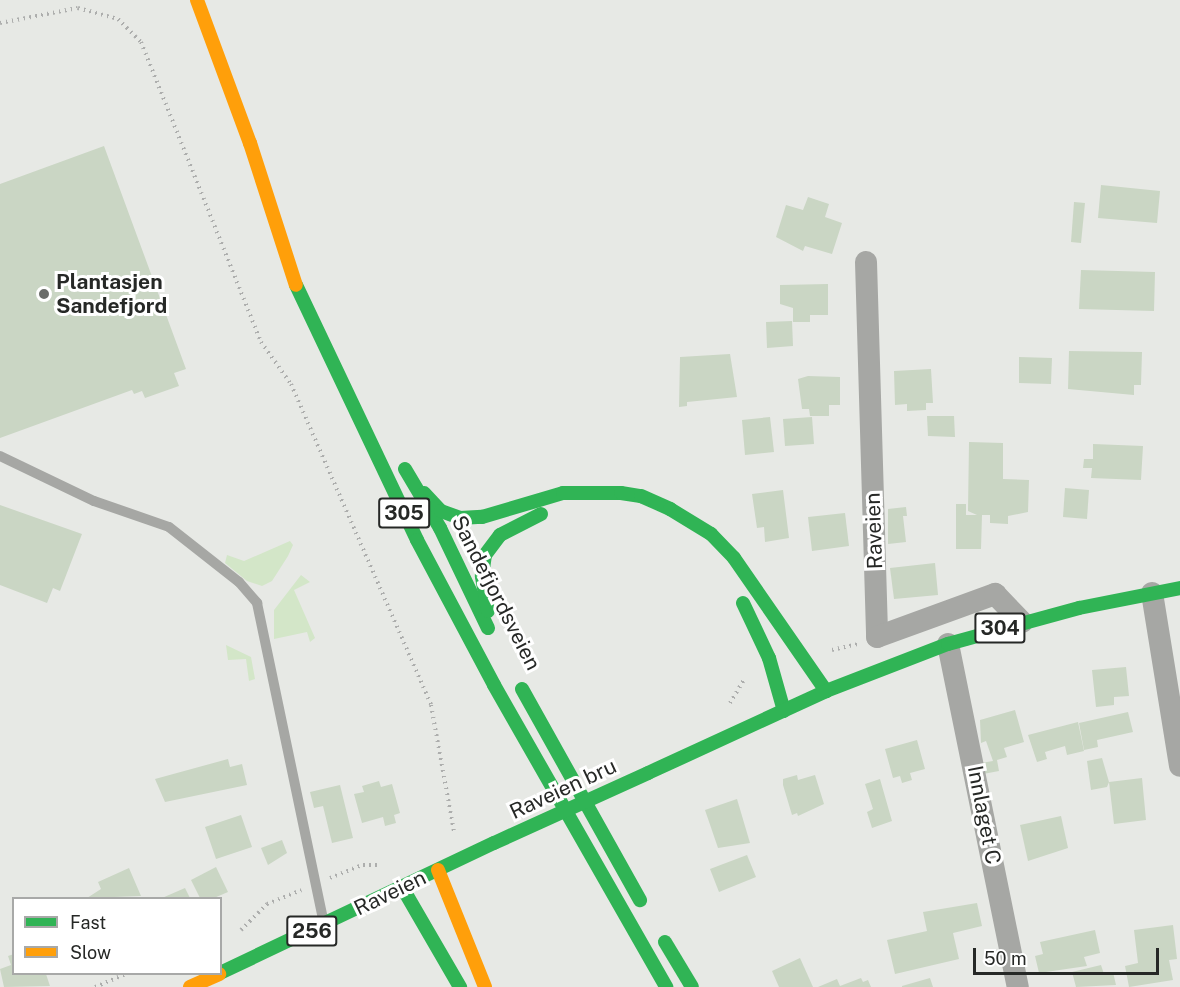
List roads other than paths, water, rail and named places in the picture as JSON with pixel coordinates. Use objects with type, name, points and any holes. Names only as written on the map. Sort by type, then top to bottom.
[{"type":"main road","name":"Sandefjordsveien","points":[[197,0],[250,143],[299,295],[417,540],[533,756],[666,987]]},
{"type":"main road","name":"Sandefjordsveien","points":[[250,143],[307,268]]},
{"type":"main road","name":"Sandefjordsveien","points":[[398,456],[440,528],[492,636],[482,576],[485,555],[500,536],[534,516],[567,508],[621,509]]},
{"type":"main road","name":"305","points":[[408,476],[441,511],[460,518],[482,516],[563,493],[631,495],[670,508],[711,534],[734,558],[826,691]]},
{"type":"main road","points":[[670,527],[688,538]]},
{"type":"main road","points":[[725,573],[769,658],[784,711],[826,691]]},
{"type":"main road","name":"304","points":[[826,691],[948,644],[1022,622],[1180,588]]},
{"type":"main road","name":"Sandefjordsveien","points":[[516,678],[646,911]]},
{"type":"main road","name":"Raveien bru","points":[[494,843],[784,711]]},
{"type":"main road","name":"Raveien","points":[[222,972],[494,843]]},
{"type":"main road","points":[[438,870],[485,987]]},
{"type":"main road","points":[[402,887],[460,987]]},
{"type":"main road","points":[[658,930],[692,987]]},
{"type":"main road","name":"Raveien","points":[[190,987],[216,975]]},
{"type":"street","name":"Raveien","points":[[866,262],[877,636],[995,594],[1022,622]]},
{"type":"street","points":[[1152,593],[1180,766]]},
{"type":"street","name":"Innlaget C","points":[[948,644],[1018,987]]},
{"type":"lane","points":[[0,456],[94,501],[169,527],[239,582],[257,603],[325,925]]},
{"type":"place","name":"Plantasjen Sandefjord","points":[[44,294]]}]
